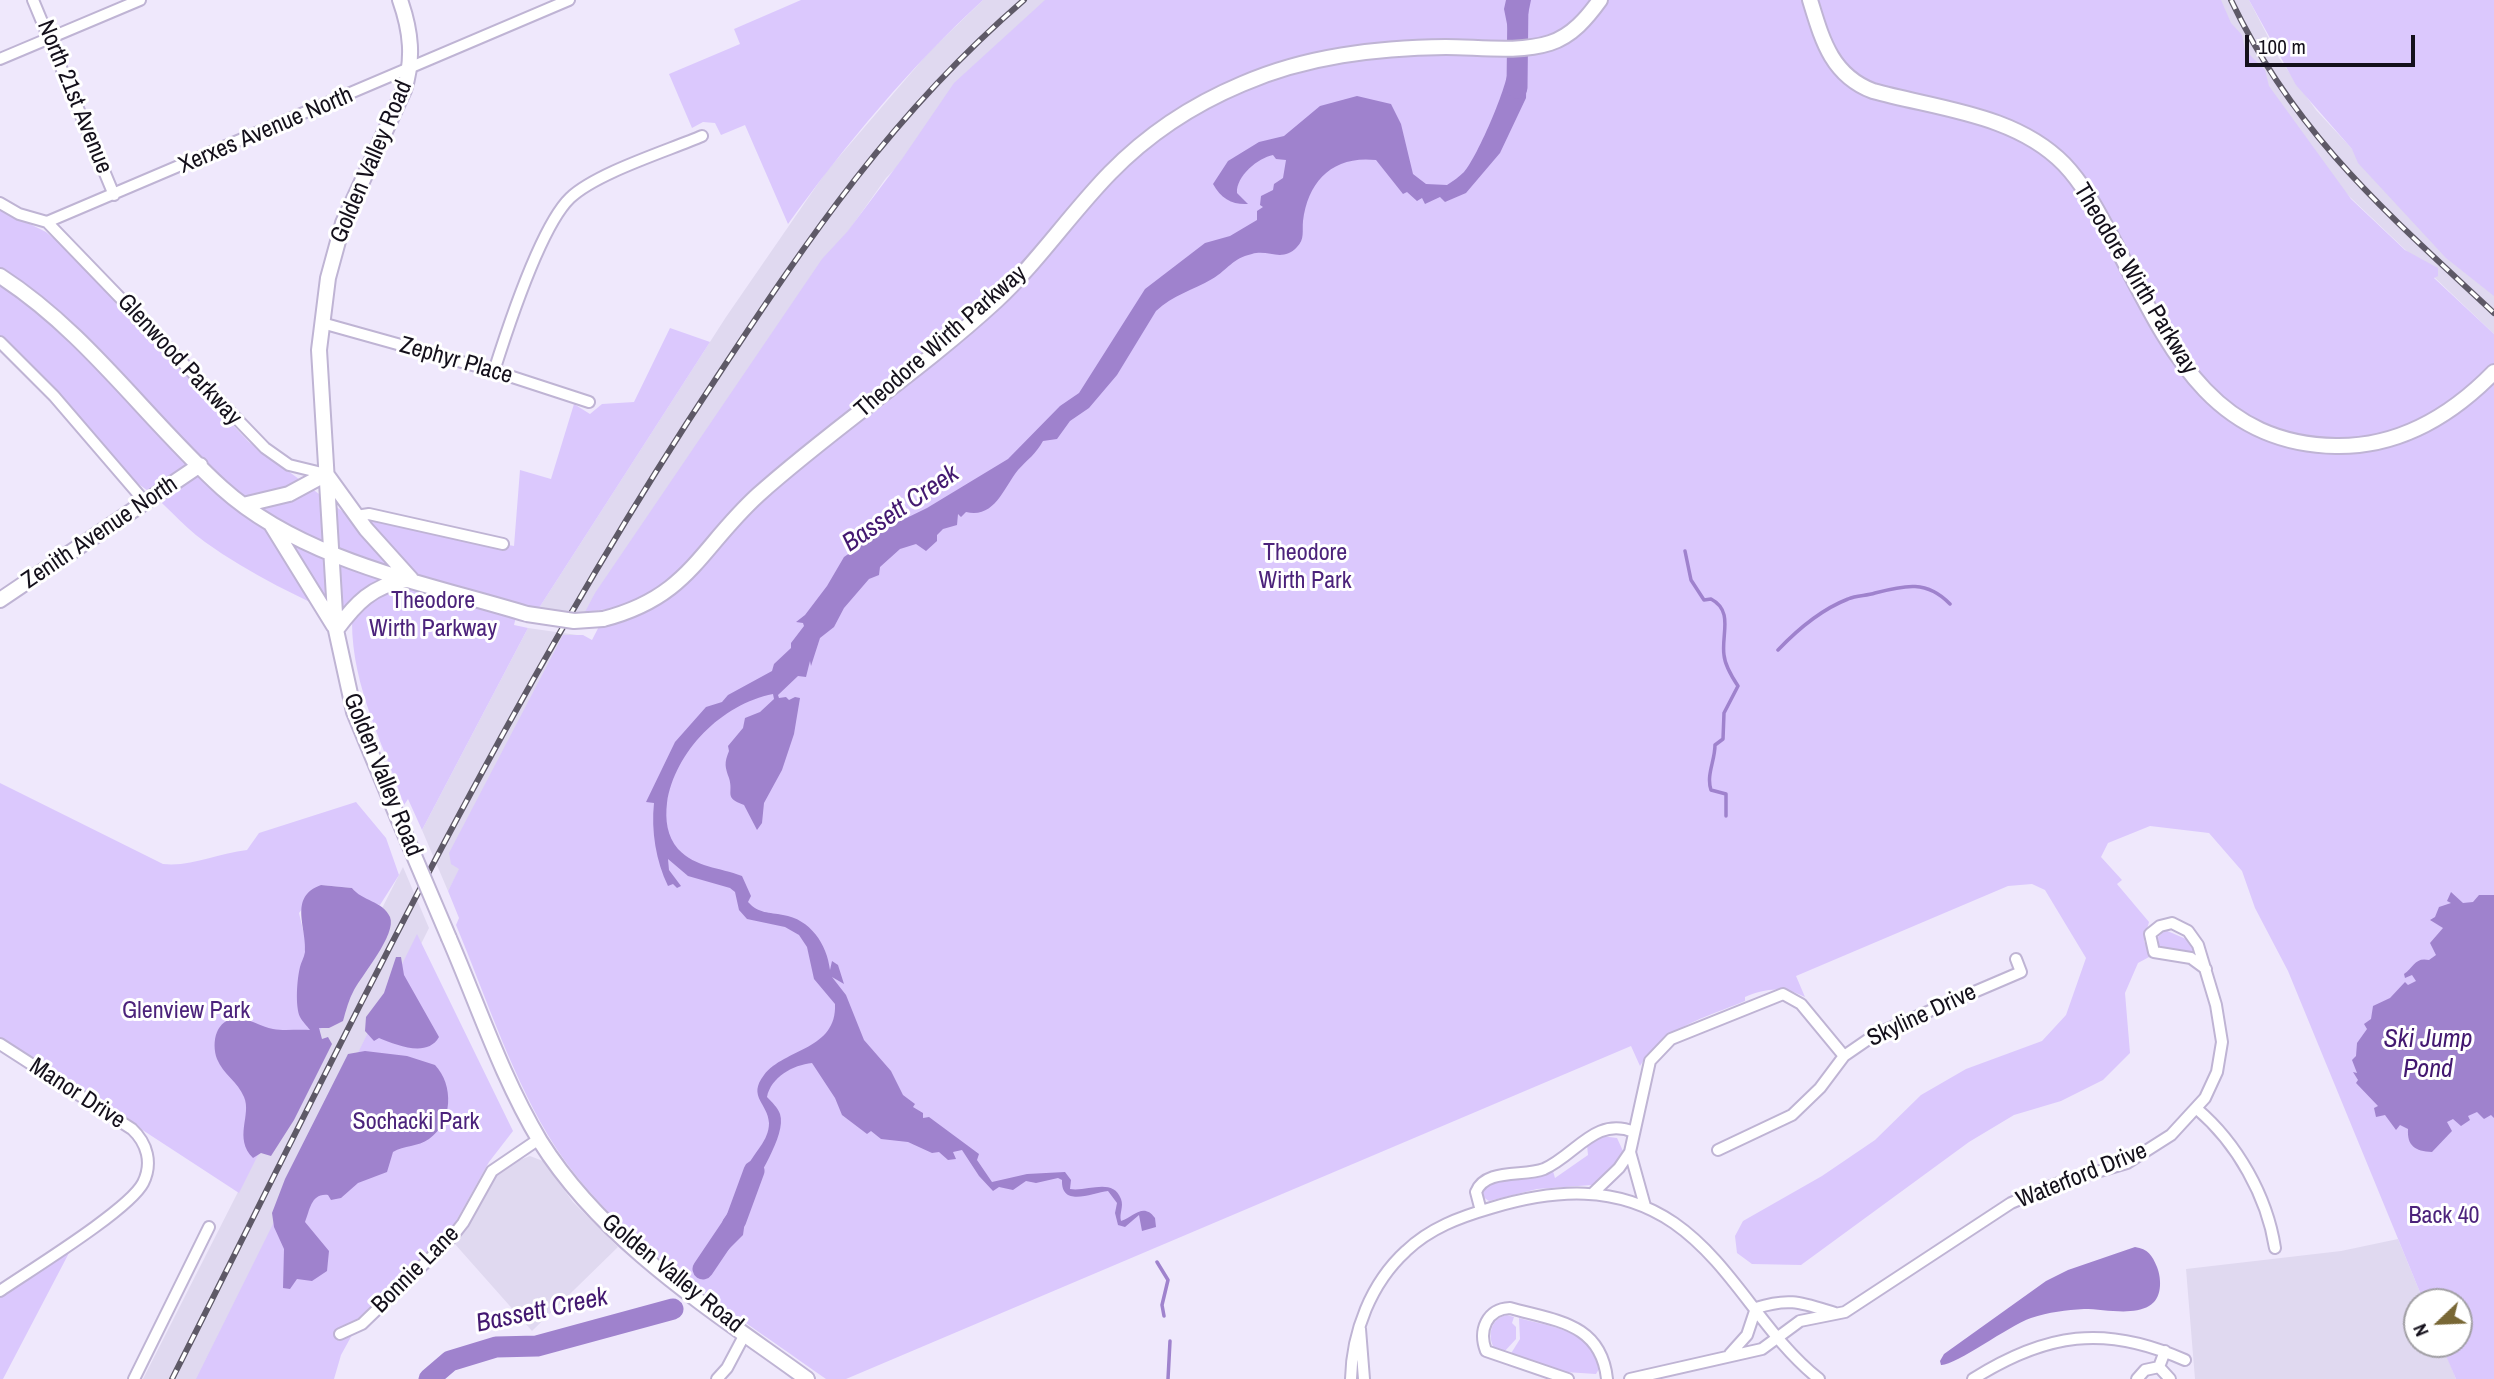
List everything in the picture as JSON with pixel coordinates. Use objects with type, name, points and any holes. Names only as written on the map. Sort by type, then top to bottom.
[{"type":"street","name":"North 21st Avenue","points":[[33,0],[114,195]]},
{"type":"street","points":[[0,59],[140,0]]},
{"type":"street","name":"Golden Valley Road","points":[[400,0],[410,36],[411,68],[404,90],[343,223],[328,278],[322,323],[319,376],[337,630],[354,712],[515,1092],[539,1139],[589,1205],[620,1237],[807,1379]]},
{"type":"street","name":"Xerxes Avenue North","points":[[47,222],[569,0]]},
{"type":"street","name":"Theodore Wirth Parkway","points":[[0,276],[38,302],[71,332],[200,465],[243,505],[271,523],[332,555],[527,614],[574,621],[603,619],[645,605],[675,586],[756,498],[995,301],[1110,173],[1168,123],[1231,88],[1304,62],[1354,54],[1425,48],[1529,47],[1562,38],[1579,26],[1601,0]]},
{"type":"street","name":"Theodore Wirth Parkway","points":[[1810,0],[1829,56],[1854,82],[1873,91],[2007,126],[2038,143],[2064,165],[2095,208],[2179,360],[2216,403],[2246,424],[2290,441],[2307,444],[2344,446],[2374,442],[2410,432],[2439,419],[2468,398],[2494,372]]},
{"type":"street","points":[[494,371],[544,241],[562,208],[593,183],[702,136]]},
{"type":"street","points":[[0,203],[19,214],[47,222]]},
{"type":"street","name":"Glenwood Parkway","points":[[47,222],[265,448],[289,466],[326,474]]},
{"type":"street","name":"Zephyr Place","points":[[322,323],[494,371],[589,402]]},
{"type":"street","points":[[0,342],[54,396],[146,503]]},
{"type":"street","name":"Zenith Avenue North","points":[[4,593],[146,503],[200,465]]},
{"type":"street","points":[[243,505],[289,494],[326,474],[356,516],[411,579]]},
{"type":"street","points":[[356,516],[369,514],[503,544]]},
{"type":"street","points":[[271,523],[337,630],[366,595],[392,582],[411,579]]},
{"type":"street","name":"Waterford Drive","points":[[1630,1379],[1730,1354],[1762,1349],[1800,1321],[1838,1314],[1853,1308],[2022,1198],[2138,1158],[2171,1135],[2197,1109],[2217,1072],[2222,1042],[2216,1004],[2206,969],[2198,944],[2188,931],[2172,923],[2165,924],[2150,934],[2154,952],[2191,958],[2206,969]]},
{"type":"street","name":"Skyline Drive","points":[[1718,1150],[1792,1115],[1813,1095],[1844,1056],[1876,1034],[2021,972],[2016,959]]},
{"type":"street","points":[[1593,1193],[1619,1168],[1630,1152],[1650,1061],[1665,1042],[1775,995],[1788,995],[1801,1004],[1844,1056]]},
{"type":"street","name":"Manor Drive","points":[[0,1044],[132,1129],[147,1151],[144,1181],[132,1195],[91,1229],[0,1291]]},
{"type":"street","points":[[2197,1109],[2221,1131],[2241,1160],[2269,1220],[2275,1248]]},
{"type":"street","points":[[1481,1210],[1475,1192],[1486,1179],[1544,1169],[1599,1131],[1622,1128],[1634,1132]]},
{"type":"street","name":"Bonnie Lane","points":[[340,1334],[362,1324],[437,1252],[463,1223],[492,1171],[539,1139]]},
{"type":"street","points":[[1630,1152],[1645,1206]]},
{"type":"street","points":[[1351,1379],[1352,1345],[1375,1291],[1406,1251],[1450,1221],[1481,1210],[1552,1193],[1593,1193],[1645,1206],[1693,1237],[1819,1379]]},
{"type":"street","points":[[134,1379],[209,1227]]},
{"type":"street","points":[[1756,1308],[1783,1300],[1796,1300],[1838,1314]]},
{"type":"street","points":[[1568,1379],[1486,1351],[1483,1329],[1490,1315],[1500,1308],[1510,1308],[1573,1326],[1588,1335],[1600,1348],[1607,1379]]},
{"type":"street","points":[[1730,1354],[1747,1335],[1756,1308]]},
{"type":"street","points":[[1360,1329],[1364,1379]]},
{"type":"street","points":[[717,1379],[745,1334]]},
{"type":"street","points":[[1973,1379],[2012,1356],[2054,1341],[2103,1337],[2165,1351],[2185,1360]]},
{"type":"street","points":[[2159,1367],[2165,1351]]},
{"type":"street","points":[[2137,1379],[2145,1370],[2159,1367]]},
{"type":"street","points":[[2159,1367],[2170,1379]]},
{"type":"shaded area","points":[[983,0],[1064,0],[886,178],[830,257],[598,611],[575,613],[539,608],[726,317],[826,172],[929,52]]},
{"type":"shaded area","points":[[2209,0],[2249,0],[2279,58],[2316,110],[2381,180],[2494,282],[2494,334],[2312,161]]},
{"type":"shaded area","points":[[528,628],[584,636],[448,891],[422,830]]},
{"type":"shaded area","points":[[403,867],[429,928],[204,1379],[143,1379]]},
{"type":"shaded area","points":[[530,1156],[543,1161],[573,1202],[618,1247],[532,1331],[454,1243],[472,1220],[494,1176],[507,1165]]},
{"type":"shaded area","points":[[2398,1239],[2418,1288],[2403,1288],[2403,1358],[2448,1358],[2456,1379],[2195,1379],[2186,1269],[2341,1251]]},
{"type":"green space","points":[[801,0],[983,0],[930,52],[880,107],[788,224],[745,125],[721,135],[715,123],[703,122],[692,128],[669,74],[740,44],[734,29]]},
{"type":"green space","name":"Theodore Wirth Park","points":[[1045,0],[2221,0],[2231,23],[2242,35],[2245,50],[2265,70],[2269,86],[2351,199],[2405,250],[2438,268],[2438,276],[2434,278],[2494,334],[2494,1379],[2456,1379],[2447,1358],[2473,1358],[2473,1288],[2418,1288],[2288,971],[2255,908],[2242,871],[2209,833],[2150,826],[2108,843],[2101,857],[2122,880],[2117,884],[2149,922],[2144,941],[2151,956],[2138,963],[2125,993],[2130,1053],[2103,1080],[2061,1101],[2014,1115],[1969,1142],[1801,1265],[1752,1264],[1737,1253],[1735,1236],[1743,1221],[1822,1176],[1875,1140],[1921,1095],[1966,1069],[2042,1041],[2066,1015],[2086,958],[2045,890],[2032,884],[2008,886],[1796,976],[1805,997],[1790,991],[1775,990],[1745,997],[1745,1001],[1673,1033],[1649,1053],[1640,1066],[1631,1046],[846,1379],[826,1379],[680,1275],[645,1246],[612,1216],[582,1183],[556,1148],[527,1095],[456,925],[459,918],[448,891],[459,869],[451,864],[449,853],[563,635],[583,635],[592,640],[608,609],[585,612],[595,593],[822,259],[847,232],[902,159],[954,83]]},
{"type":"green space","points":[[2249,0],[2494,0],[2494,296],[2446,258],[2358,163],[2352,149],[2296,85]]},
{"type":"green space","name":"Theodore Wirth Parkway","points":[[0,209],[46,232],[58,242],[249,442],[350,517],[445,535],[501,550],[503,544],[514,546],[520,470],[551,479],[574,404],[590,414],[602,404],[634,402],[670,328],[710,342],[539,608],[532,606],[524,619],[516,617],[514,625],[528,628],[422,830],[408,799],[404,805],[370,715],[357,670],[352,622],[258,575],[196,535],[155,496],[137,483],[56,389],[0,335]]},
{"type":"green space","name":"Glenview Park","points":[[0,783],[163,864],[184,864],[247,850],[259,833],[356,802],[386,838],[399,875],[380,905],[361,899],[352,888],[321,885],[299,913],[304,934],[356,959],[239,1193],[0,1037]]},
{"type":"green space","points":[[2165,930],[2186,939],[2195,953],[2159,946],[2158,937]]},
{"type":"green space","name":"Sochacki Park","points":[[417,934],[513,1131],[489,1162],[450,1232],[363,1315],[341,1355],[334,1379],[196,1379]]},
{"type":"green space","points":[[1601,1136],[1617,1138],[1623,1151],[1615,1166],[1592,1185],[1537,1189],[1489,1201],[1483,1197],[1483,1189],[1507,1179],[1553,1171],[1555,1178],[1588,1155],[1587,1145]]},
{"type":"green space","points":[[70,1251],[3,1379],[0,1379],[0,1298]]},
{"type":"green space","points":[[1507,1315],[1514,1317],[1512,1323],[1516,1327],[1516,1339],[1504,1352],[1494,1348],[1491,1333],[1494,1323]]},
{"type":"green space","points":[[1519,1318],[1569,1332],[1579,1338],[1595,1356],[1599,1369],[1596,1374],[1565,1372],[1510,1355],[1520,1339]]},
{"type":"water","points":[[1506,0],[1531,0],[1524,34],[1509,34],[1504,9]]},
{"type":"water","points":[[1509,60],[1527,60],[1526,98],[1500,153],[1466,193],[1445,202],[1440,197],[1425,204],[1422,198],[1417,201],[1407,192],[1403,194],[1376,160],[1347,162],[1335,167],[1325,174],[1310,194],[1302,238],[1297,247],[1281,255],[1258,253],[1245,256],[1212,279],[1163,305],[1156,311],[1117,375],[1089,408],[1070,421],[1057,439],[1043,441],[992,506],[976,513],[966,512],[961,517],[958,514],[957,525],[943,529],[937,535],[937,541],[926,551],[916,544],[900,549],[880,567],[879,575],[869,579],[844,608],[834,627],[820,638],[806,677],[798,676],[778,695],[779,698],[786,697],[789,700],[800,698],[794,734],[782,770],[764,803],[762,823],[757,830],[744,805],[731,797],[726,762],[728,746],[743,728],[745,718],[760,712],[774,699],[773,694],[754,699],[719,719],[691,748],[672,784],[667,803],[667,822],[671,839],[678,849],[700,864],[742,876],[751,896],[748,902],[752,906],[764,912],[793,917],[816,934],[825,951],[830,970],[832,961],[838,965],[844,984],[832,977],[846,995],[864,1040],[891,1071],[903,1095],[915,1104],[913,1107],[923,1113],[923,1118],[929,1117],[979,1154],[977,1160],[992,1182],[1027,1174],[1065,1172],[1071,1180],[1070,1189],[1106,1187],[1117,1192],[1122,1202],[1121,1221],[1146,1211],[1155,1218],[1156,1227],[1142,1231],[1139,1215],[1125,1227],[1118,1225],[1115,1213],[1117,1203],[1108,1191],[1072,1196],[1063,1189],[1062,1180],[1058,1178],[1036,1183],[1026,1181],[1013,1190],[999,1187],[993,1191],[979,1176],[962,1150],[953,1152],[956,1159],[948,1160],[939,1152],[932,1153],[908,1142],[881,1139],[871,1131],[867,1134],[842,1115],[835,1098],[812,1063],[784,1073],[769,1090],[767,1097],[780,1114],[779,1134],[748,1200],[741,1197],[748,1166],[764,1141],[769,1123],[758,1095],[759,1083],[773,1066],[819,1040],[828,1031],[835,1004],[814,979],[807,947],[799,935],[785,927],[747,919],[739,910],[735,892],[730,888],[688,876],[668,859],[669,870],[681,886],[668,886],[655,846],[654,803],[646,802],[675,742],[706,707],[722,702],[728,695],[772,671],[774,664],[791,648],[791,643],[804,626],[803,623],[796,622],[805,615],[827,586],[844,557],[886,528],[927,508],[1008,459],[1060,406],[1079,393],[1145,289],[1205,243],[1230,236],[1257,220],[1257,211],[1263,207],[1260,205],[1261,196],[1273,190],[1274,184],[1283,178],[1286,160],[1276,159],[1273,155],[1267,157],[1244,174],[1237,193],[1248,204],[1228,200],[1213,184],[1228,161],[1259,142],[1284,136],[1320,106],[1357,96],[1391,104],[1401,124],[1413,174],[1426,184],[1447,185],[1464,172],[1477,151],[1500,100]]},
{"type":"water","points":[[321,885],[352,888],[383,908],[390,917],[391,924],[384,944],[352,993],[343,1021],[329,1028],[319,1028],[322,1039],[328,1037],[332,1044],[294,1120],[271,1156],[261,1153],[253,1158],[244,1143],[244,1097],[217,1059],[215,1039],[224,1022],[237,1018],[273,1029],[310,1030],[300,1017],[297,1000],[300,965],[305,952],[301,914],[305,897]]},
{"type":"water","name":"Ski Jump Pond","points":[[2451,892],[2463,903],[2473,902],[2479,895],[2494,895],[2494,1118],[2491,1115],[2484,1119],[2477,1112],[2468,1116],[2470,1120],[2461,1126],[2453,1119],[2447,1122],[2452,1131],[2432,1152],[2413,1146],[2409,1140],[2408,1129],[2400,1125],[2396,1130],[2385,1115],[2376,1117],[2374,1108],[2378,1106],[2356,1083],[2358,1080],[2353,1072],[2357,1073],[2352,1060],[2356,1056],[2357,1043],[2367,1029],[2364,1024],[2371,1019],[2373,1006],[2390,998],[2405,982],[2408,985],[2416,981],[2412,975],[2405,978],[2404,974],[2418,961],[2429,960],[2436,955],[2430,943],[2443,928],[2430,920],[2435,917],[2439,907],[2451,903],[2447,901]]},
{"type":"water","points":[[396,957],[401,957],[404,975],[439,1037],[427,1047],[411,1048],[379,1038],[374,1041],[365,1031],[366,1017],[384,993]]},
{"type":"water","points":[[365,1051],[407,1056],[435,1065],[448,1093],[443,1123],[429,1139],[393,1152],[387,1172],[358,1183],[341,1198],[331,1200],[328,1195],[322,1195],[315,1199],[305,1222],[329,1251],[327,1271],[312,1281],[297,1279],[290,1289],[283,1288],[284,1249],[274,1227],[272,1213],[285,1179],[348,1054]]},
{"type":"water","points":[[736,1201],[747,1206],[743,1235],[707,1271],[699,1266],[717,1241],[723,1220]]},
{"type":"water","points":[[2135,1247],[2149,1253],[2159,1272],[2159,1294],[2149,1306],[2134,1311],[2084,1309],[2038,1316],[2021,1322],[1958,1359],[1941,1365],[1944,1354],[2046,1281],[2068,1270]]},
{"type":"waterway","name":"Bassett Creek","points":[[1517,88],[1518,0]]},
{"type":"waterway","points":[[1685,551],[1691,580],[1704,600],[1711,599],[1722,610],[1725,624],[1725,659],[1738,686],[1724,713],[1723,739],[1715,745],[1710,779],[1711,790],[1726,794],[1726,816]]},
{"type":"waterway","points":[[1778,650],[1819,614],[1855,597],[1915,586],[1933,591],[1950,604]]},
{"type":"waterway","name":"Bassett Creek","points":[[703,1269],[736,1220],[754,1171]]},
{"type":"waterway","points":[[1157,1262],[1168,1280],[1162,1305],[1164,1316]]},
{"type":"waterway","name":"Bassett Creek","points":[[429,1379],[450,1361],[496,1347],[537,1346],[673,1309]]},
{"type":"waterway","points":[[1168,1379],[1170,1341]]},
{"type":"railway","points":[[172,1379],[429,871],[566,622],[639,500],[750,327],[856,179],[893,132],[934,87],[1024,0]]},
{"type":"railway","points":[[2231,0],[2256,48],[2314,132],[2381,206],[2494,313]]},
{"type":"park label","name":"Back 40","points":[[2444,1217]]}]
